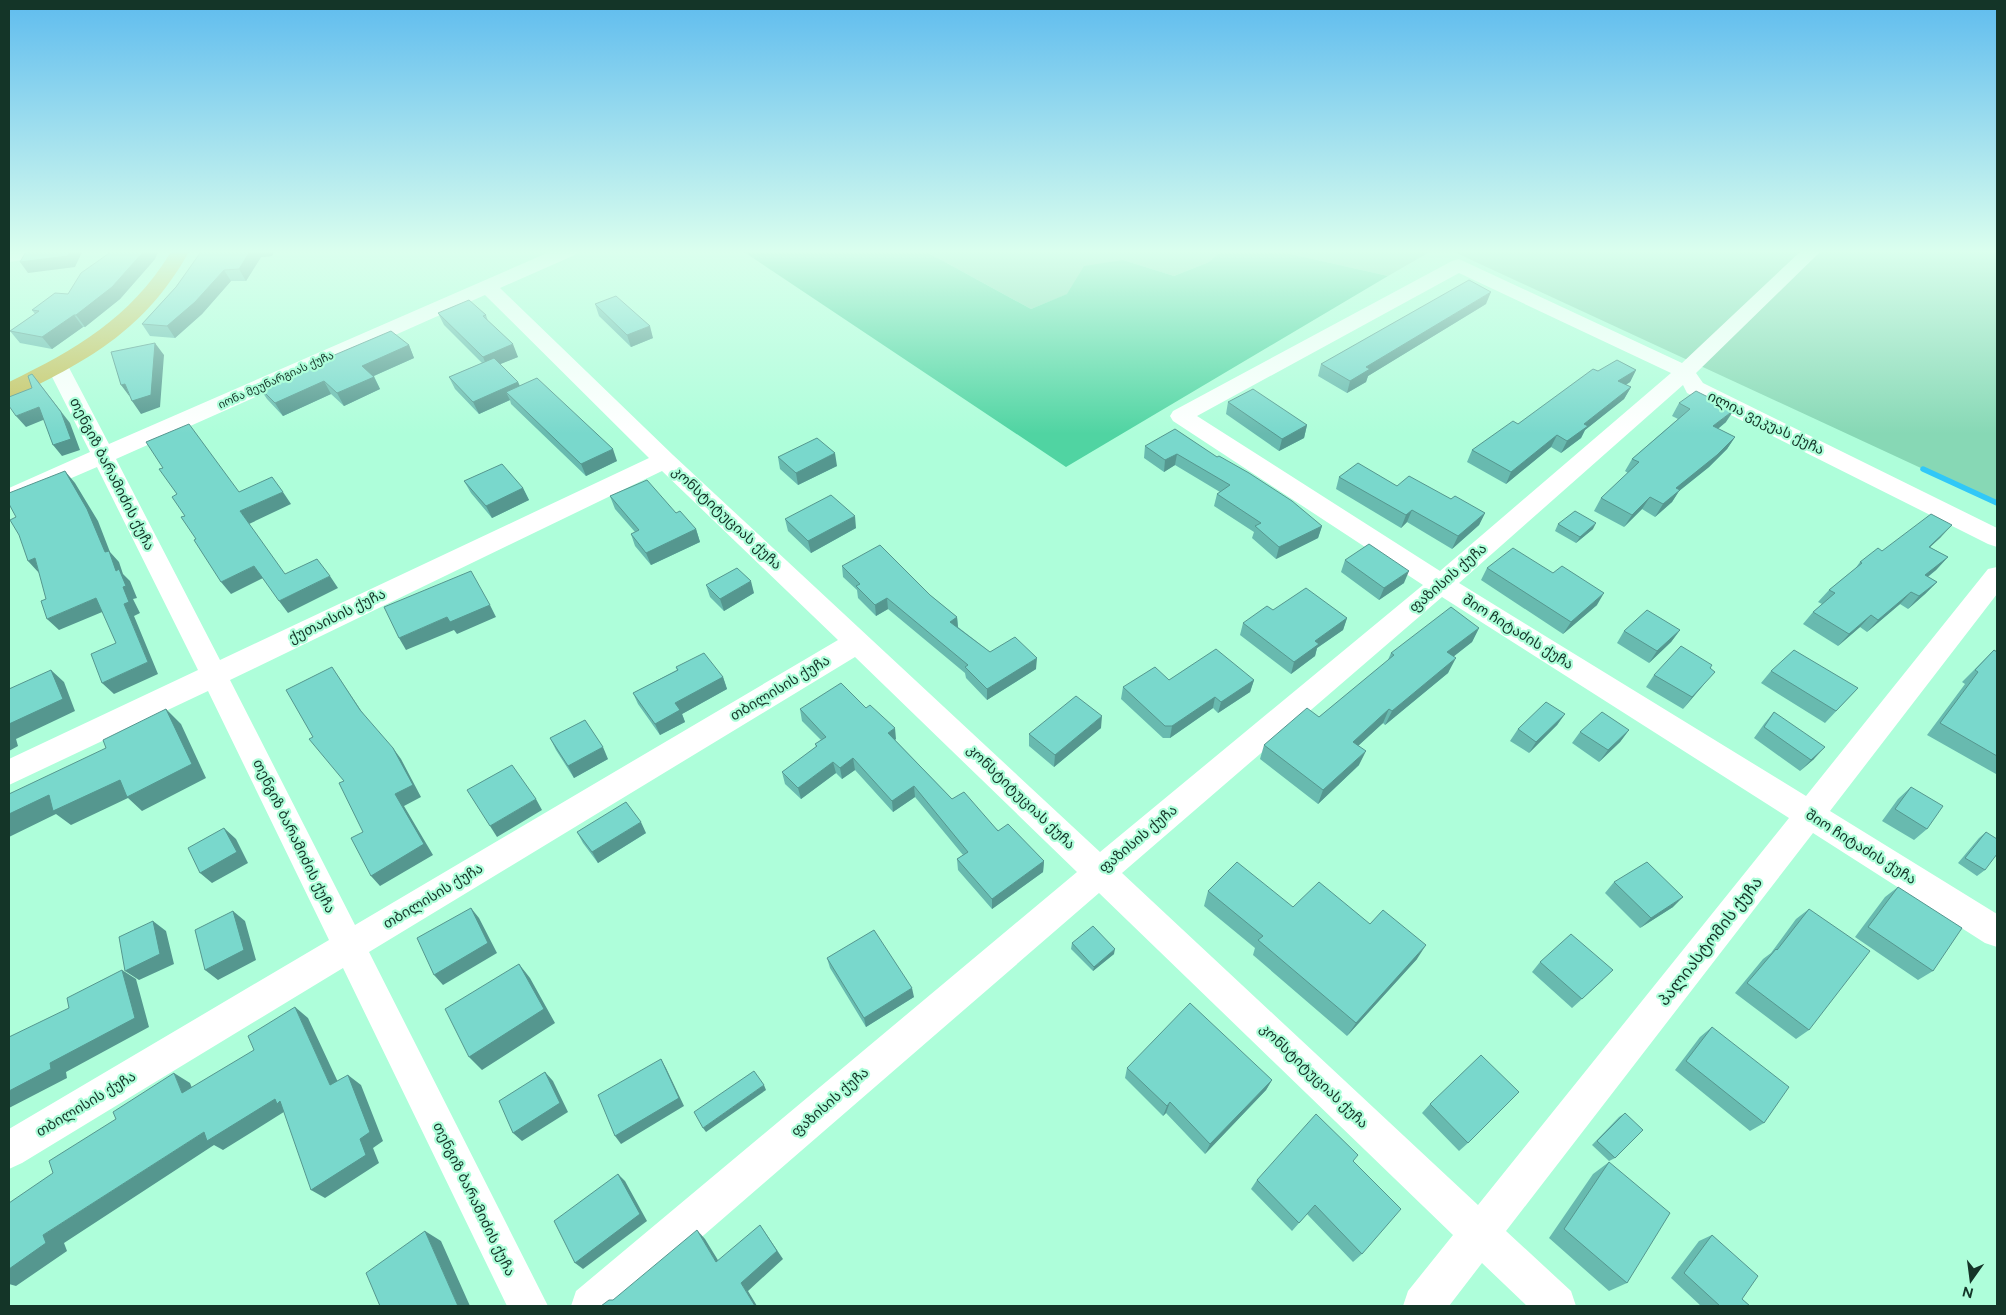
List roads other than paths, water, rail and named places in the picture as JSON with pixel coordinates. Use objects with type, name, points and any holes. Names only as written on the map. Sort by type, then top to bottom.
[{"type":"highway","points":[[9,390],[58,367],[126,320],[135,311]]},
{"type":"street","name":"იონა მეუნარგიას ქუჩა","points":[[9,497],[431,311]]},
{"type":"street","name":"კონსტიტუციას ქუჩა","points":[[514,311],[665,460],[1556,1306]]},
{"type":"street","name":"შიო ჩიტაძის ქუჩა","points":[[1374,311],[1181,416],[1441,584],[1997,932]]},
{"type":"street","name":"ილია ვეკუას ქუჩა","points":[[1557,311],[1685,372],[1695,388],[1997,538]]},
{"type":"street","name":"ფაზისის ქუჩა","points":[[591,1306],[1099,872],[1441,584],[1685,372],[1749,311]]},
{"type":"street","name":"თენგიზ ბარამიძის ქუჩა","points":[[58,367],[214,675],[528,1306]]},
{"type":"street","name":"ქუთაისის ქუჩა","points":[[9,773],[665,460]]},
{"type":"street","name":"პალიასტომის ქუჩა","points":[[1423,1306],[1997,576]]},
{"type":"street","name":"თბილისის ქუჩა","points":[[9,1150],[857,642]]},
{"type":"waterway","points":[[1923,469],[1997,503]]}]
